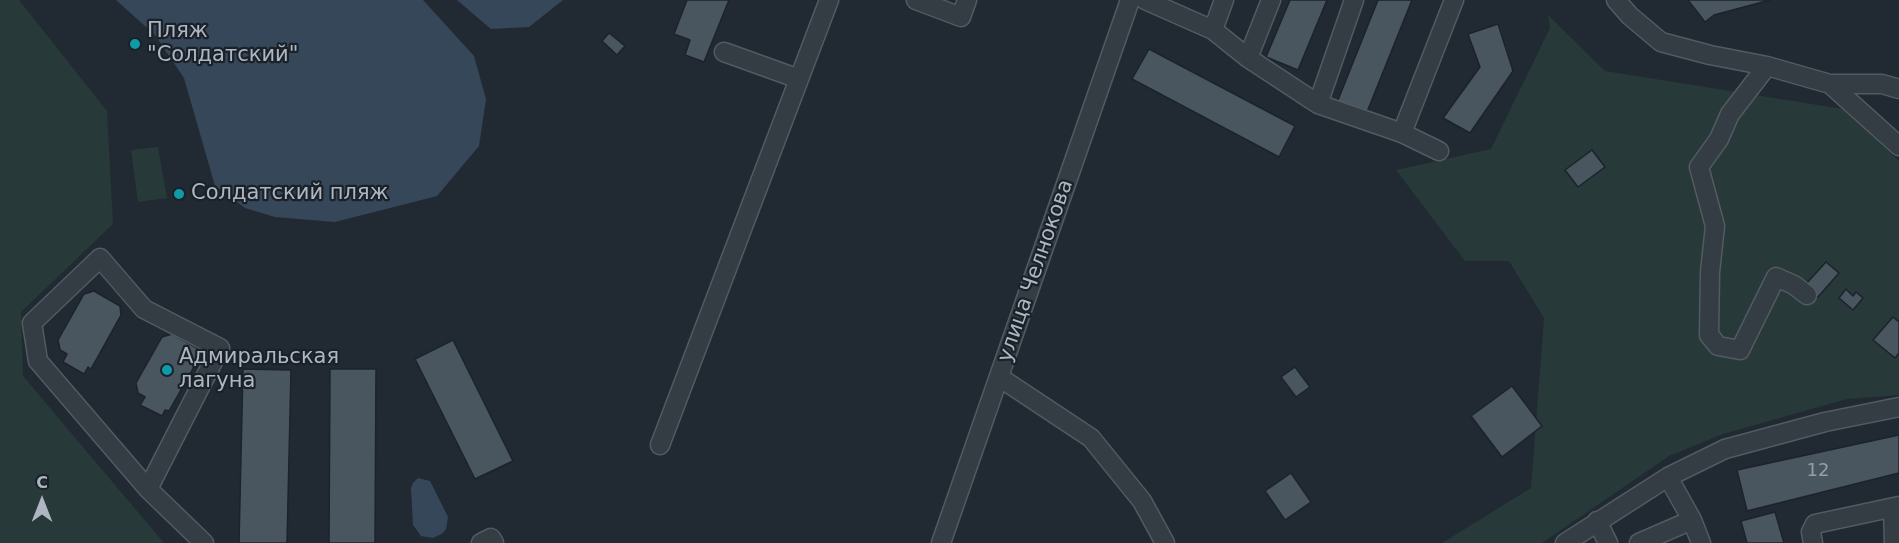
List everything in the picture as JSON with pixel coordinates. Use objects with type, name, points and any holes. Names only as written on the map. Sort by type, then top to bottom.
[{"type":"street","points":[[660,445],[829,0]]},
{"type":"street","points":[[916,0],[961,16],[967,0]]},
{"type":"street","name":"улица Челнокова","points":[[941,543],[1130,0]]},
{"type":"street","points":[[1144,0],[1213,30],[1248,58],[1318,104],[1402,132],[1438,151]]},
{"type":"street","points":[[1213,30],[1224,0]]},
{"type":"street","points":[[1248,58],[1272,0]]},
{"type":"street","points":[[1318,104],[1354,0]]},
{"type":"street","points":[[1402,132],[1454,0]]},
{"type":"street","points":[[1616,0],[1630,16],[1661,42],[1710,55],[1767,66],[1830,84],[1882,84],[1899,89]]},
{"type":"street","points":[[724,52],[799,80]]},
{"type":"street","points":[[1767,66],[1730,114],[1719,140],[1700,167],[1715,226],[1710,272],[1708,335],[1718,346],[1740,350],[1776,277],[1794,285],[1807,295]]},
{"type":"street","points":[[1830,84],[1899,146]]},
{"type":"street","points":[[148,489],[220,348],[144,309],[100,258],[32,322],[38,361],[148,489],[204,543]]},
{"type":"street","points":[[999,377],[1091,438],[1142,501],[1165,543]]},
{"type":"street","points":[[1565,543],[1668,477],[1725,449],[1825,422],[1899,406]]},
{"type":"street","points":[[1668,477],[1692,520],[1701,543]]},
{"type":"street","points":[[1813,543],[1811,532],[1815,524],[1896,507],[1894,543]]},
{"type":"street","points":[[1639,543],[1692,520]]},
{"type":"street","points":[[1597,522],[1608,543]]},
{"type":"street","points":[[481,543],[491,538],[494,543]]},
{"type":"shaded area","points":[[0,0],[19,0],[107,111],[113,224],[21,312],[23,376],[164,543],[0,543]]},
{"type":"shaded area","points":[[1548,15],[1605,71],[1843,109],[1899,161],[1899,395],[1847,399],[1723,434],[1669,456],[1542,543],[1442,543],[1531,488],[1544,318],[1509,261],[1465,261],[1396,170],[1491,149],[1550,28]]},
{"type":"shaded area","points":[[158,147],[167,198],[138,202],[131,150]]},
{"type":"water","points":[[116,0],[423,0],[474,56],[486,99],[479,146],[437,196],[335,222],[275,217],[245,208],[215,186],[184,78],[155,35]]},
{"type":"water","points":[[457,0],[563,0],[529,27],[491,29]]},
{"type":"water","points":[[418,478],[430,481],[448,517],[446,529],[433,538],[421,536],[413,525],[411,488]]},
{"type":"building","points":[[687,0],[729,0],[704,62],[685,55],[690,40],[674,34]]},
{"type":"building","points":[[1290,0],[1327,0],[1298,70],[1266,57]]},
{"type":"building","points":[[1378,0],[1412,0],[1365,117],[1336,105]]},
{"type":"building","points":[[1688,0],[1770,0],[1714,15],[1705,22]]},
{"type":"building","points":[[1498,24],[1513,71],[1470,133],[1443,118],[1480,67],[1468,34]]},
{"type":"building","points":[[609,33],[625,46],[617,55],[602,41]]},
{"type":"building","points":[[1149,49],[1295,126],[1279,157],[1132,79]]},
{"type":"building","points":[[1592,150],[1605,167],[1578,187],[1565,170]]},
{"type":"building","points":[[1826,262],[1839,273],[1818,297],[1805,285]]},
{"type":"building","points":[[1846,289],[1853,296],[1856,292],[1863,298],[1853,310],[1839,298]]},
{"type":"building","points":[[94,291],[120,306],[121,315],[91,369],[88,367],[84,374],[63,362],[67,354],[60,350],[58,340],[84,294]]},
{"type":"building","points":[[1893,317],[1899,322],[1899,353],[1895,358],[1873,340]]},
{"type":"building","name":"Адмиральская лагуна","points":[[172,334],[197,348],[199,358],[169,411],[165,410],[162,416],[140,405],[145,397],[138,393],[136,383],[162,337]]},
{"type":"building","points":[[453,340],[513,461],[475,479],[415,359]]},
{"type":"building","points":[[1295,367],[1310,387],[1296,397],[1281,377]]},
{"type":"building","points":[[243,369],[291,370],[287,543],[239,543]]},
{"type":"building","points":[[330,369],[376,369],[375,543],[329,543]]},
{"type":"building","points":[[1512,386],[1542,426],[1502,457],[1471,416]]},
{"type":"building","points":[[1899,435],[1899,473],[1747,511],[1737,470]]},
{"type":"building","points":[[1291,473],[1311,502],[1285,520],[1265,491]]},
{"type":"building","points":[[1775,512],[1784,543],[1747,543],[1741,521]]},
{"type":"place","name":"Пляж \"Солдатский\"","points":[[135,44]]},
{"type":"place","name":"Солдатский пляж","points":[[179,194]]},
{"type":"place","name":"Адмиральская лагуна","points":[[167,370]]}]
